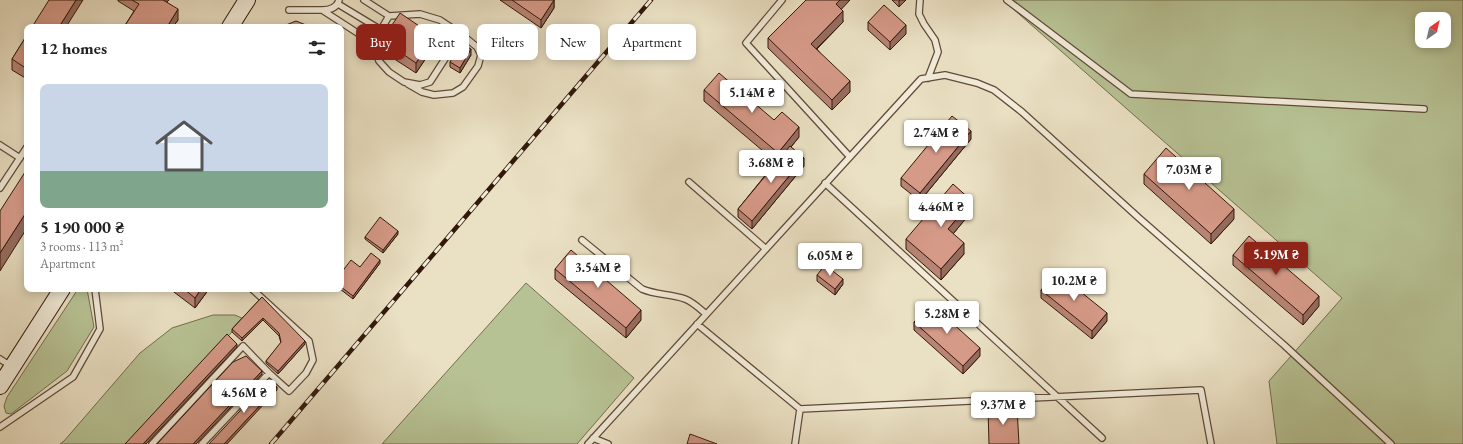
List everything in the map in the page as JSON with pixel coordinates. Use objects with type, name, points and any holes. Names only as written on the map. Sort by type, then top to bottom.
[{"type":"main road","points":[[232,24],[248,0]]},
{"type":"main road","points":[[0,386],[6,363],[60,292]]},
{"type":"lane","points":[[364,0],[389,16],[420,14],[440,20],[446,24]]},
{"type":"lane","points":[[782,0],[746,43],[850,157]]},
{"type":"lane","points":[[920,0],[919,14],[935,40],[938,52],[928,78]]},
{"type":"lane","points":[[1007,0],[1131,94],[1424,109]]},
{"type":"lane","points":[[289,10],[330,10],[339,2],[372,24]]},
{"type":"lane","points":[[322,10],[344,24]]},
{"type":"lane","points":[[384,24],[389,16]]},
{"type":"lane","points":[[344,24],[356,32]]},
{"type":"lane","points":[[379,60],[389,72],[422,92],[434,95],[453,93],[463,87],[478,66],[481,55],[477,47],[469,40]]},
{"type":"lane","points":[[404,82],[420,85],[430,82],[444,60]]},
{"type":"lane","points":[[588,444],[920,79],[945,75],[977,83],[994,90],[1022,112],[1139,218],[1284,345],[1391,444]]},
{"type":"lane","points":[[0,145],[20,158]]},
{"type":"lane","points":[[0,188],[24,152]]},
{"type":"lane","points":[[689,182],[766,249]]},
{"type":"lane","points":[[826,183],[1102,438]]},
{"type":"lane","points":[[582,240],[642,289],[652,294],[667,295],[686,300],[706,314]]},
{"type":"lane","points":[[0,427],[73,377],[100,329],[95,292]]},
{"type":"lane","points":[[152,444],[243,346],[289,391],[306,373],[313,360],[309,341],[255,292]]},
{"type":"lane","points":[[697,324],[800,409],[1202,390],[1211,444]]},
{"type":"lane","points":[[202,444],[269,372]]},
{"type":"lane","points":[[794,444],[800,409]]},
{"type":"lane","points":[[593,438],[608,444]]},
{"type":"green space","points":[[1003,0],[1463,0],[1463,444],[1277,444],[1269,381],[1342,298]]},
{"type":"green space","points":[[526,283],[634,378],[577,444],[382,444]]},
{"type":"green space","points":[[76,292],[88,292],[94,327],[67,371],[11,414],[6,413],[4,406],[7,397]]},
{"type":"green space","points":[[213,315],[235,315],[244,319],[128,444],[60,444],[140,353],[172,328]]},
{"type":"building","points":[[49,0],[76,0],[61,24],[34,24]]},
{"type":"building","points":[[132,0],[163,0],[178,9],[169,24],[126,24],[139,4]]},
{"type":"building","points":[[512,0],[554,0],[541,20]]},
{"type":"building","points":[[806,0],[840,0],[836,4],[843,11],[811,44],[850,81],[832,100],[768,38]]},
{"type":"building","points":[[884,5],[906,25],[890,42],[868,22]]},
{"type":"building","points":[[400,13],[416,24],[414,24],[414,60],[418,60],[416,63],[406,56],[406,24],[393,24]]},
{"type":"building","points":[[296,21],[304,24],[288,24]]},
{"type":"building","points":[[24,40],[24,67],[12,59]]},
{"type":"building","points":[[451,60],[465,60],[460,68],[450,62]]},
{"type":"building","points":[[719,73],[774,120],[782,112],[799,127],[778,153],[704,90]]},
{"type":"building","points":[[952,116],[971,131],[920,193],[901,178]]},
{"type":"building","points":[[790,146],[804,158],[752,221],[738,209]]},
{"type":"building","points":[[1166,148],[1234,209],[1211,234],[1144,174]]},
{"type":"building","points":[[24,174],[24,216],[0,253],[0,211]]},
{"type":"building","points":[[953,184],[972,201],[948,229],[964,243],[941,269],[906,239]]},
{"type":"building","points":[[380,217],[398,231],[383,250],[365,237]]},
{"type":"building","points":[[1249,236],[1319,296],[1303,315],[1233,255]]},
{"type":"building","points":[[571,250],[641,310],[626,328],[555,269]]},
{"type":"building","points":[[371,253],[380,260],[353,296],[344,289],[344,269],[351,260],[360,267]]},
{"type":"building","points":[[825,265],[843,279],[835,289],[817,275]]},
{"type":"building","points":[[1056,272],[1107,313],[1092,331],[1041,290]]},
{"type":"building","points":[[188,292],[199,292],[195,298]]},
{"type":"building","points":[[262,297],[305,341],[278,371],[266,361],[281,342],[279,333],[263,318],[242,338],[232,329]]},
{"type":"building","points":[[931,304],[980,348],[963,366],[914,322]]},
{"type":"building","points":[[227,334],[237,344],[143,444],[125,444]]},
{"type":"building","points":[[246,356],[262,371],[193,444],[157,444],[233,362]]},
{"type":"building","points":[[269,380],[277,387],[224,444],[209,444]]},
{"type":"building","points":[[1017,408],[1019,444],[989,444],[988,409]]},
{"type":"building","points":[[690,434],[717,444],[687,444]]},
{"type":"railway","points":[[271,444],[651,0]]}]
